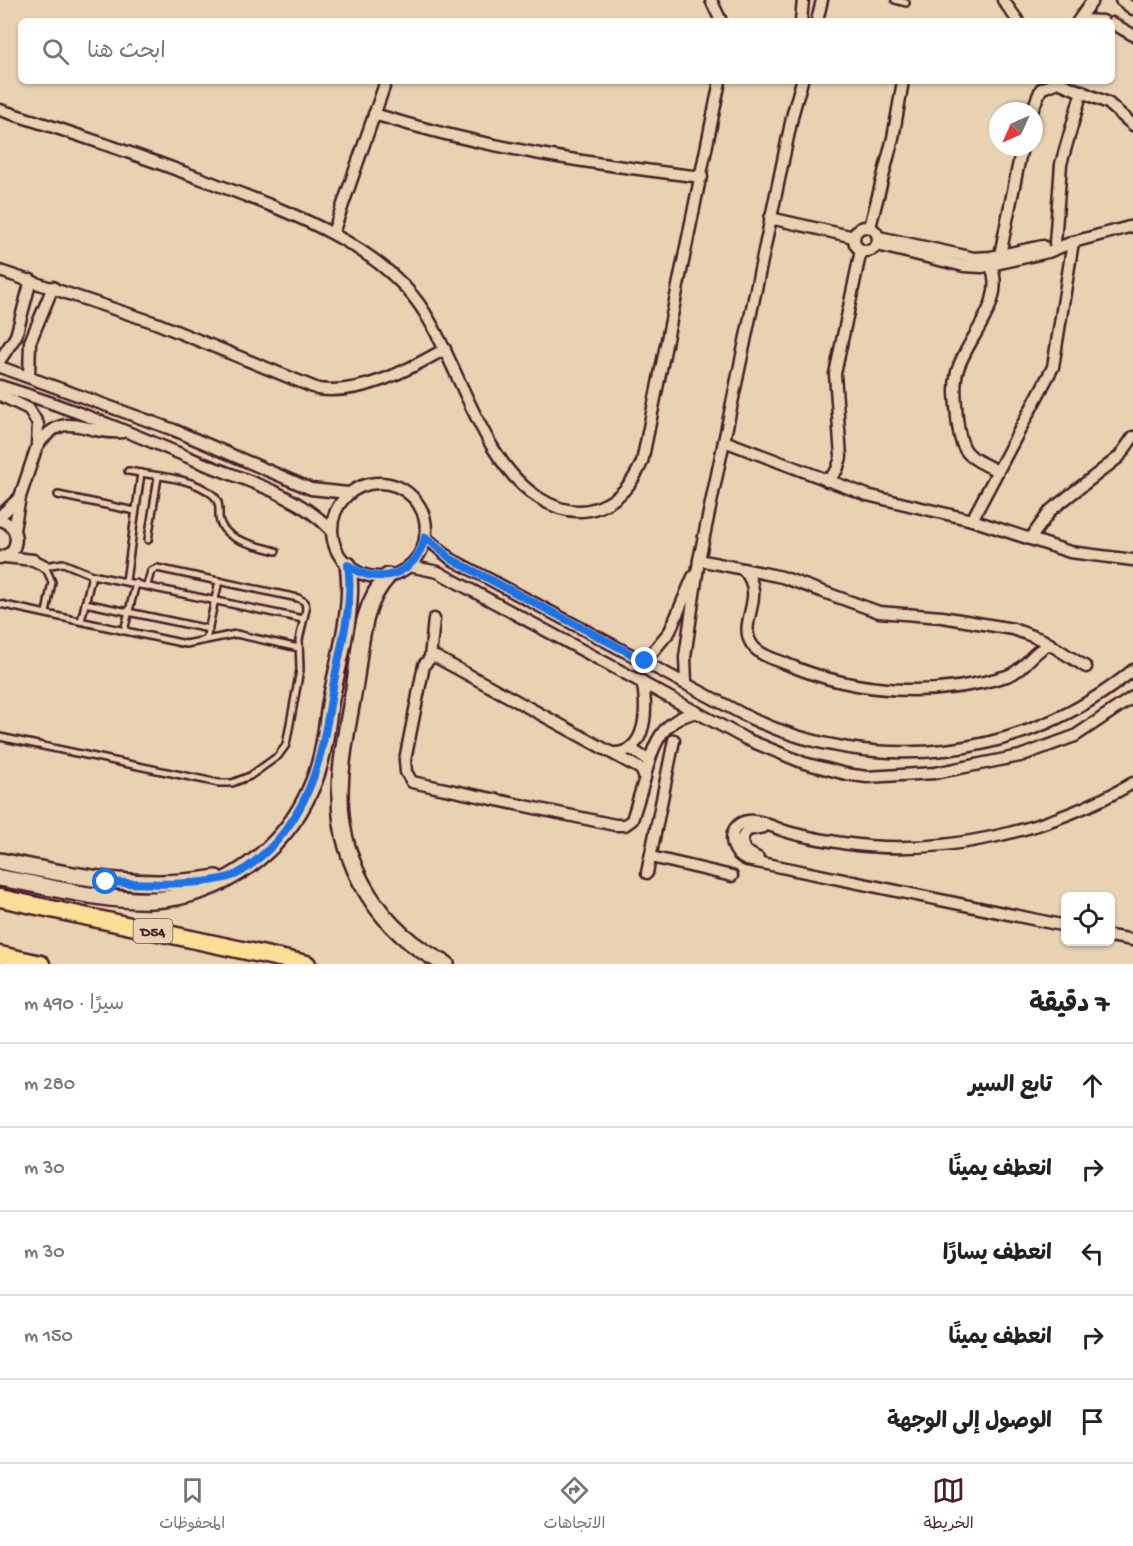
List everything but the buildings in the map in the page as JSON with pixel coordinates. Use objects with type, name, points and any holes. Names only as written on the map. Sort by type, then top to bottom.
[{"type":"main road","name":"D54","points":[[0,898],[307,964]]},
{"type":"main road","points":[[0,955],[41,964]]},
{"type":"street","points":[[711,0],[720,18]]},
{"type":"street","points":[[801,18],[803,0]]},
{"type":"street","points":[[818,18],[822,0]]},
{"type":"street","points":[[1003,0],[1016,18]]},
{"type":"street","points":[[1081,18],[1094,0]]},
{"type":"street","points":[[1121,0],[1133,9]]},
{"type":"street","points":[[1115,25],[1133,35]]},
{"type":"street","points":[[333,233],[385,84]]},
{"type":"street","points":[[0,110],[184,172],[333,233],[375,261],[406,288],[419,304],[445,349],[483,433],[526,488],[548,504],[573,511],[587,510],[612,502],[633,480],[644,453],[719,84]]},
{"type":"street","points":[[792,113],[795,84]]},
{"type":"street","points":[[686,684],[685,657],[699,560],[792,113],[801,84]]},
{"type":"street","points":[[870,227],[893,138],[902,84]]},
{"type":"street","points":[[1035,102],[1037,94],[1050,84]]},
{"type":"street","points":[[1066,84],[1108,103],[1133,125]]},
{"type":"street","points":[[1055,243],[1061,164],[1082,91]]},
{"type":"street","points":[[374,114],[453,138],[527,153],[702,177]]},
{"type":"street","points":[[1000,255],[1020,156]]},
{"type":"street","points":[[770,218],[854,237]]},
{"type":"street","points":[[878,241],[964,266],[991,266],[1048,252],[1073,242],[1133,226]]},
{"type":"street","points":[[862,227],[870,227],[876,231],[878,241],[870,251],[861,250],[855,245],[854,237],[862,227]]},
{"type":"street","points":[[878,241],[965,257],[983,258],[1055,243],[1073,242]]},
{"type":"street","points":[[972,520],[1053,367],[1073,242]]},
{"type":"street","points":[[827,481],[837,470],[841,457],[835,374],[861,250]]},
{"type":"street","points":[[991,266],[996,281],[994,297],[959,365],[955,390],[962,448],[973,459],[998,471]]},
{"type":"street","points":[[0,271],[156,323],[318,388],[339,390],[369,383],[408,369],[445,349]]},
{"type":"street","points":[[0,360],[16,336],[31,280]]},
{"type":"street","points":[[29,377],[31,350],[43,326],[44,311],[53,287]]},
{"type":"street","points":[[23,305],[44,311]]},
{"type":"street","points":[[0,367],[164,426],[310,489],[348,493]]},
{"type":"street","points":[[0,386],[126,431],[294,502],[315,514],[332,531]]},
{"type":"street","points":[[0,395],[32,412],[38,424],[37,446],[20,497],[12,552],[2,558]]},
{"type":"street","points":[[37,446],[53,428],[62,424],[74,424],[102,432],[126,431]]},
{"type":"street","points":[[1030,539],[1047,514],[1119,457],[1133,437]]},
{"type":"street","points":[[724,441],[827,481],[888,500],[972,520],[1109,564],[1133,568]]},
{"type":"street","points":[[377,483],[397,486],[414,498],[420,507],[426,526],[420,553],[409,566],[388,576],[371,576],[348,565],[336,550],[332,531],[334,514],[348,493],[367,484],[377,483]]},
{"type":"street","points":[[20,497],[0,518],[15,534],[33,560]]},
{"type":"street","points":[[425,537],[451,559],[758,722],[806,740],[868,753],[913,754],[958,750],[1040,727],[1082,707],[1133,670]]},
{"type":"street","points":[[1083,555],[1133,560]]},
{"type":"street","points":[[2,558],[33,560],[45,566]]},
{"type":"street","points":[[699,560],[795,581],[879,612],[942,617],[1027,633],[1050,644],[1086,667]]},
{"type":"street","points":[[645,661],[670,631],[699,560]]},
{"type":"street","points":[[0,878],[124,899],[153,900],[182,896],[210,887],[237,874],[260,857],[281,837],[299,813],[312,787],[321,759],[349,593],[348,565]]},
{"type":"street","points":[[409,566],[424,567],[438,572],[746,739],[783,756],[825,769],[867,777],[958,771],[1020,756],[1075,736],[1130,701]]},
{"type":"street","points":[[743,569],[754,588],[748,631],[752,646],[760,653],[817,675],[851,685],[886,690],[939,689],[1012,674],[1023,667],[1030,656],[1050,644]]},
{"type":"street","points":[[388,576],[376,591],[365,616],[341,773],[341,817],[351,860],[371,900],[400,933],[417,948],[446,964]]},
{"type":"street","points":[[434,619],[430,658],[424,665],[405,760],[406,772],[412,782],[620,825],[629,822],[635,816],[651,757],[665,728],[680,717],[697,712]]},
{"type":"street","points":[[1027,633],[1030,656]]},
{"type":"street","points":[[430,658],[439,659],[642,769],[645,776]]},
{"type":"street","points":[[631,749],[638,739],[646,708],[642,681]]},
{"type":"street","points":[[647,873],[674,741]]},
{"type":"street","points":[[612,753],[631,749],[651,757],[671,760]]},
{"type":"street","points":[[1061,925],[742,859],[735,852],[732,843],[733,834],[742,823],[756,821],[770,827],[841,843],[919,847],[996,835],[1039,823],[1085,807],[1133,783]]},
{"type":"street","points":[[651,857],[732,876]]},
{"type":"street","points":[[0,861],[80,878],[131,883],[183,882],[237,874]]},
{"type":"street","points":[[1115,937],[1133,940]]},
{"type":"lane","points":[[895,0],[906,3]]},
{"type":"lane","points":[[128,471],[184,481],[212,494],[218,501],[220,522],[227,534],[276,551]]},
{"type":"lane","points":[[126,581],[141,474]]},
{"type":"lane","points":[[148,540],[158,477]]},
{"type":"lane","points":[[58,495],[135,511]]},
{"type":"lane","points":[[46,614],[52,582],[45,566],[63,563],[92,575],[303,619]]},
{"type":"lane","points":[[0,737],[219,783],[239,782],[273,761],[286,745],[300,676],[299,648],[306,607],[300,598],[157,568],[151,571],[147,585]]},
{"type":"lane","points":[[81,621],[92,575]]},
{"type":"lane","points":[[207,640],[219,581]]},
{"type":"lane","points":[[124,631],[136,584]]},
{"type":"lane","points":[[86,603],[209,629]]},
{"type":"lane","points":[[0,604],[186,644],[221,635],[236,634],[299,648]]},
{"type":"route","points":[[106,882],[156,884],[237,874],[281,837],[299,813],[312,787],[321,759],[349,593],[348,565],[362,574],[371,576],[395,574],[403,571],[415,560],[425,537],[451,559],[645,661]]}]
